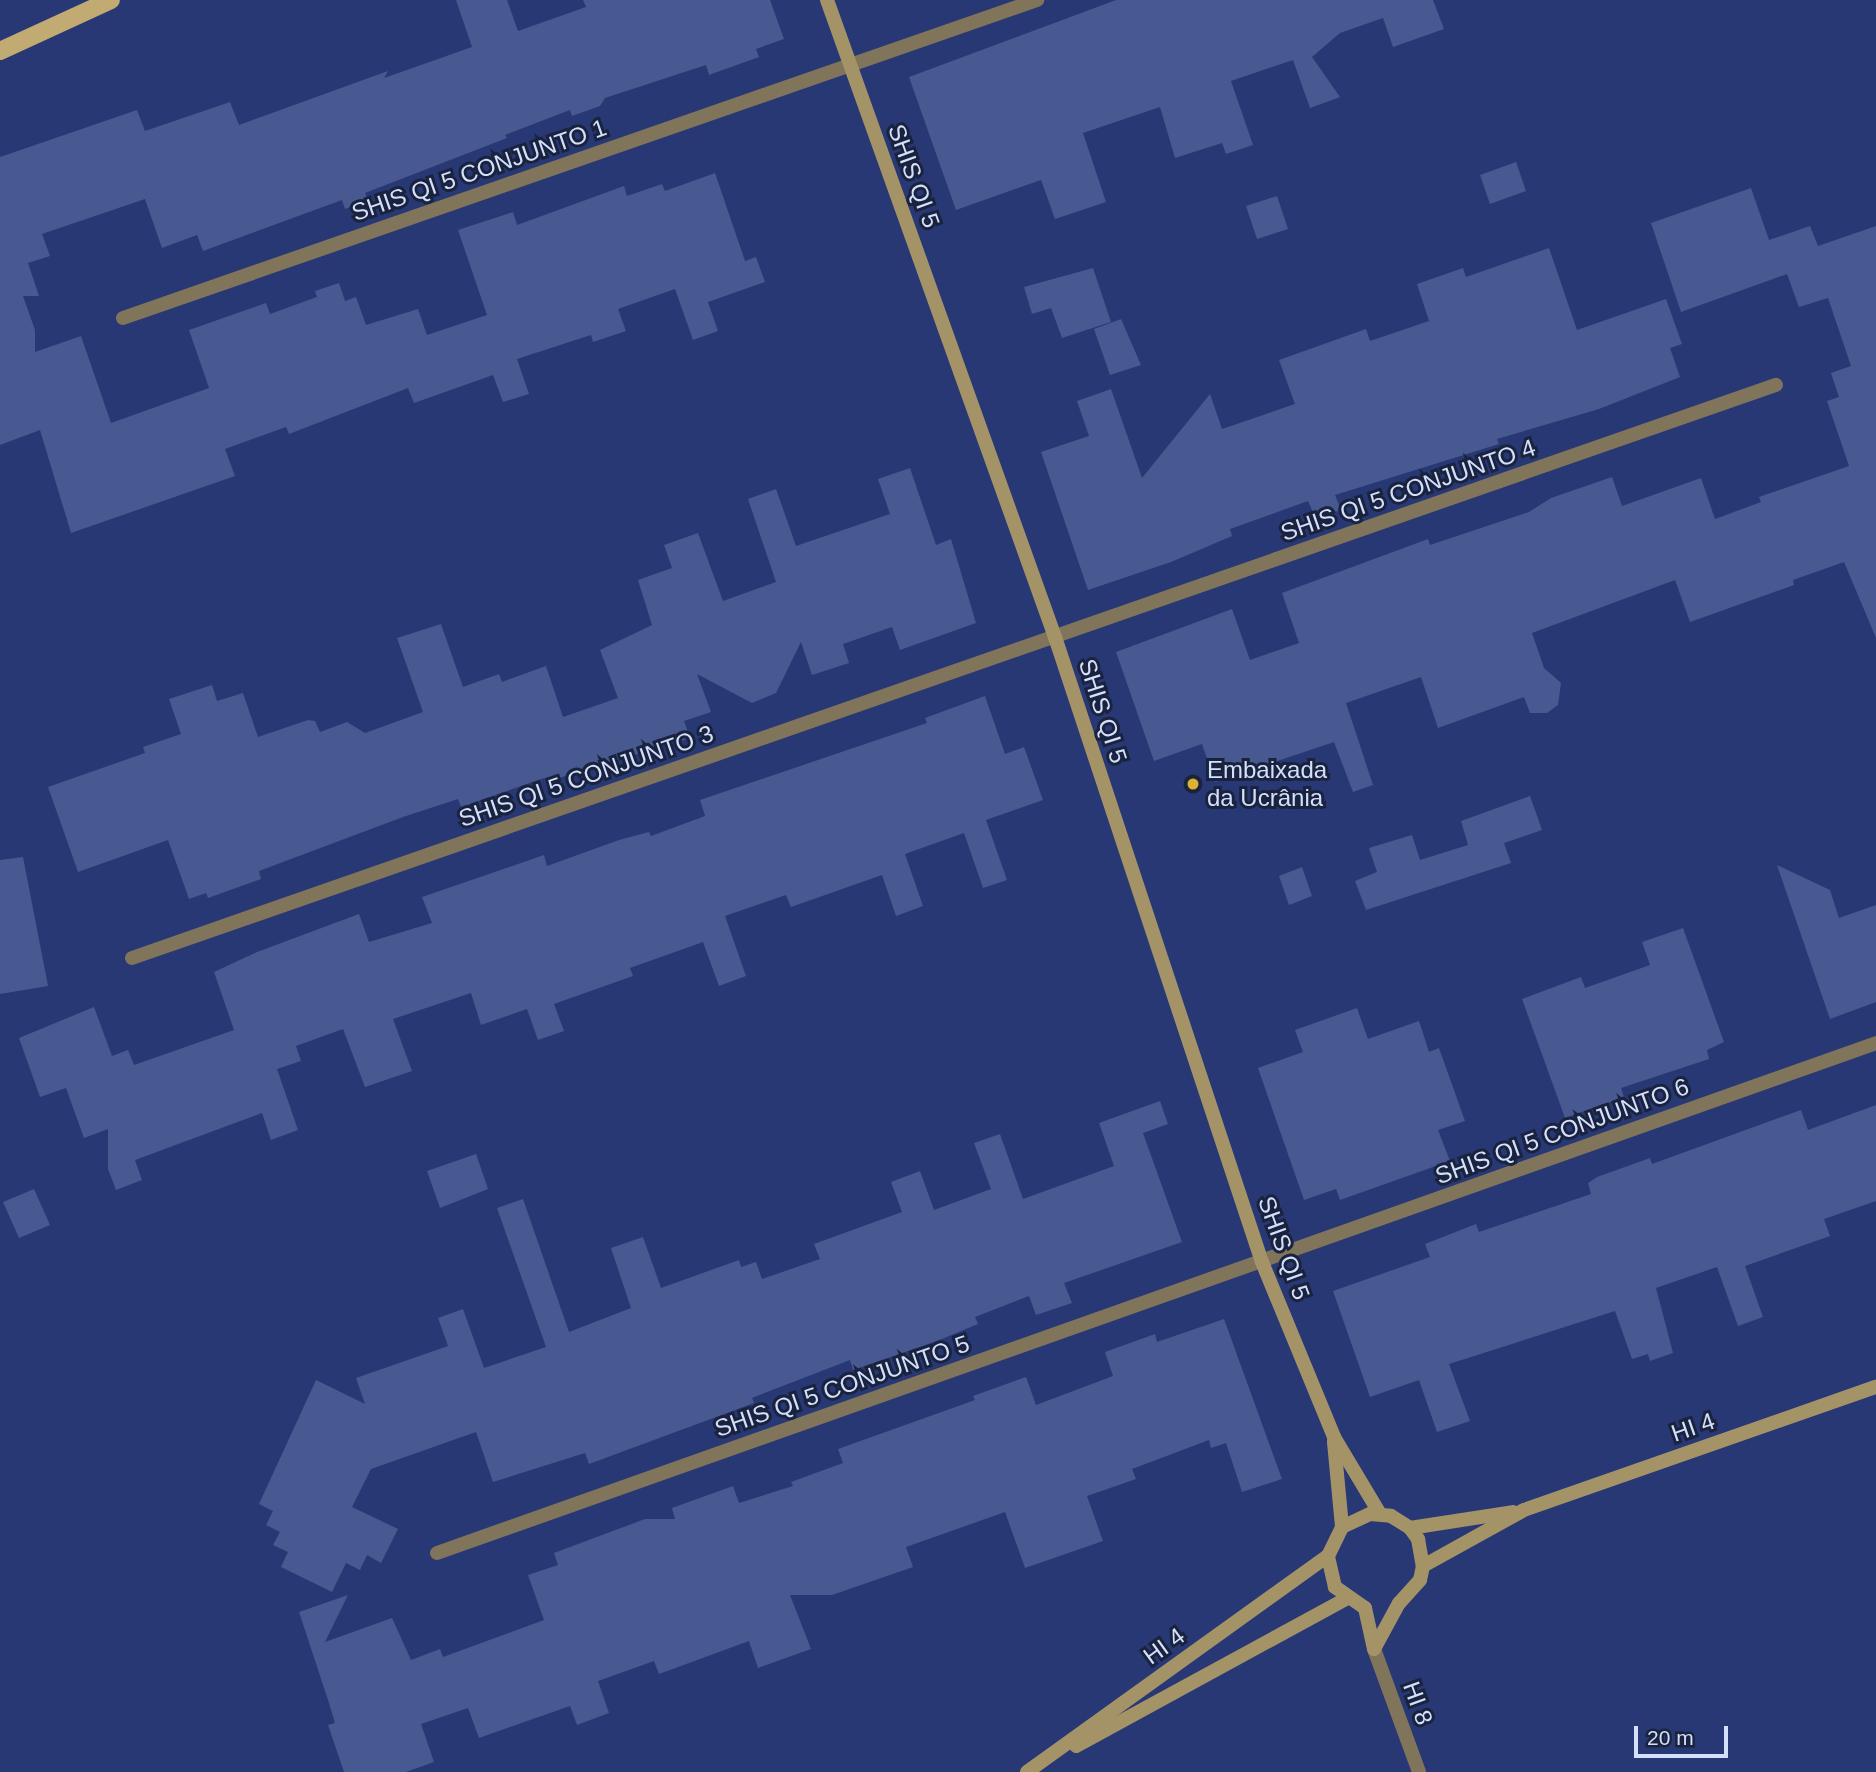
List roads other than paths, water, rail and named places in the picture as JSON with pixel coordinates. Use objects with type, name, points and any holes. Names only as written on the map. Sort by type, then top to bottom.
[{"type":"main road","points":[[0,51],[111,0]]},
{"type":"street","name":"SHIS QI 5","points":[[827,0],[1055,637],[1262,1262],[1334,1437],[1380,1514]]},
{"type":"street","name":"SHIS QI 5 CONJUNTO 1","points":[[123,318],[1037,0]]},
{"type":"street","name":"SHIS QI 5 CONJUNTO 4","points":[[1055,637],[1776,385]]},
{"type":"street","name":"SHIS QI 5 CONJUNTO 3","points":[[132,958],[1055,637]]},
{"type":"street","name":"SHIS QI 5 CONJUNTO 6","points":[[1262,1262],[1876,1043]]},
{"type":"street","name":"SHIS QI 5 CONJUNTO 5","points":[[437,1553],[1262,1262]]},
{"type":"street","name":"HI 4","points":[[1423,1566],[1524,1510],[1876,1387]]},
{"type":"street","name":"SHIS QI 5","points":[[1334,1437],[1342,1527]]},
{"type":"street","name":"HI 4","points":[[1410,1528],[1524,1510]]},
{"type":"street","points":[[1380,1514],[1410,1528],[1418,1539],[1423,1566],[1420,1580],[1399,1603],[1374,1649],[1365,1608],[1346,1599],[1335,1587],[1328,1556],[1342,1527],[1360,1516],[1380,1514]]},
{"type":"street","name":"HI 4","points":[[1028,1772],[1328,1556]]},
{"type":"street","name":"HI 4","points":[[1028,1772],[1346,1599]]},
{"type":"street","name":"HI 8","points":[[1374,1649],[1419,1772]]},
{"type":"place","name":"Embaixada da Ucrânia","points":[[1193,784]]}]
